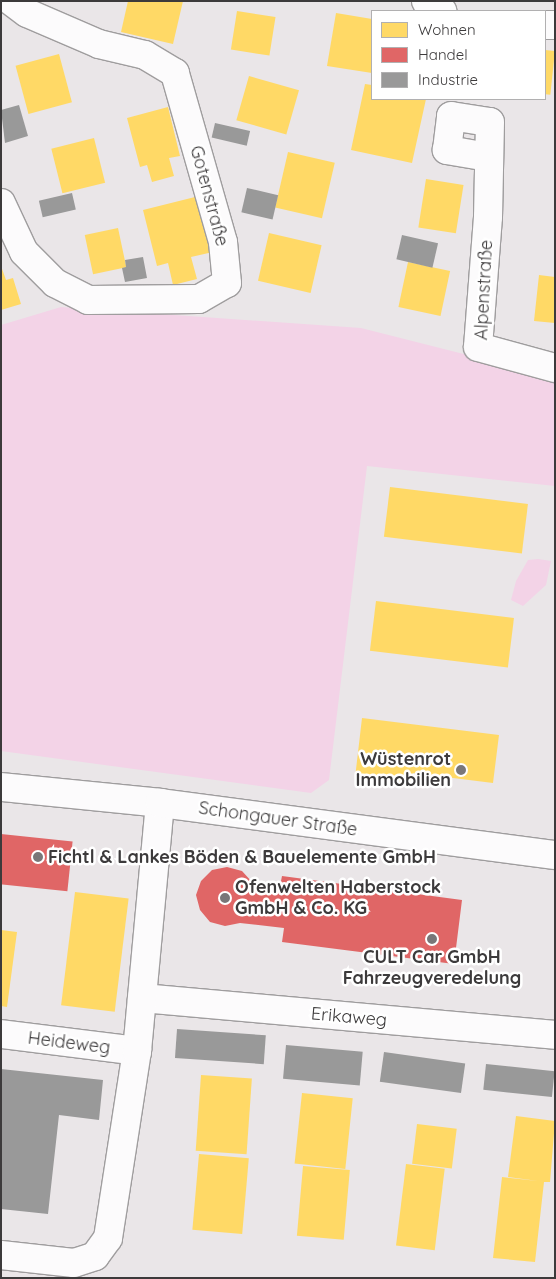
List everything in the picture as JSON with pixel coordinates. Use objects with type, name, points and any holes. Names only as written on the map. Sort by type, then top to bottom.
[{"type":"street","name":"Gotenstraße","points":[[1,203],[24,252],[55,283],[88,300],[199,299],[227,283],[223,242],[175,73],[146,56],[99,44],[27,13],[11,1]]},
{"type":"street","points":[[426,1],[429,7],[439,10]]},
{"type":"street","name":"Alpenstraße","points":[[488,157],[488,217],[478,347],[555,368]]},
{"type":"street","name":"Schongauer Straße","points":[[1,787],[160,803],[555,855]]},
{"type":"street","points":[[1,1255],[74,1263],[95,1256],[108,1238],[137,1051],[160,803]]},
{"type":"street","name":"Erikaweg","points":[[142,998],[555,1035]]},
{"type":"street","name":"Heideweg","points":[[1,1034],[137,1051]]},
{"type":"shaded area","points":[[61,307],[361,328],[555,377],[555,486],[367,466],[329,780],[311,793],[1,751],[1,325]]},
{"type":"shaded area","points":[[528,560],[551,561],[546,585],[523,606],[511,600],[516,581]]},
{"type":"building: Wohnen","points":[[128,1],[183,1],[173,44],[121,32]]},
{"type":"building: Wohnen","points":[[237,11],[276,17],[269,56],[231,50]]},
{"type":"building: Wohnen","points":[[336,13],[371,19],[371,73],[327,66]]},
{"type":"building: Wohnen","points":[[546,50],[555,51],[550,95],[546,94]]},
{"type":"building: Wohnen","points":[[59,54],[72,102],[28,114],[16,66]]},
{"type":"building: Wohnen","points":[[249,76],[299,90],[286,135],[236,120]]},
{"type":"building: Wohnen","points":[[365,84],[371,85],[371,100],[426,100],[412,163],[351,150]]},
{"type":"building: Wohnen","points":[[168,107],[180,156],[169,158],[174,176],[152,182],[147,165],[140,167],[127,118]]},
{"type":"building: Wohnen","points":[[94,138],[105,183],[62,193],[51,149]]},
{"type":"building: Wohnen","points":[[288,152],[335,163],[322,218],[275,208]]},
{"type":"building: Wohnen","points":[[426,179],[464,185],[456,233],[418,227]]},
{"type":"building: Wohnen","points":[[199,196],[213,252],[191,257],[197,279],[173,285],[168,263],[157,266],[143,210]]},
{"type":"building: Wohnen","points":[[118,228],[126,267],[93,274],[85,235]]},
{"type":"building: Wohnen","points":[[269,233],[322,245],[311,293],[258,281]]},
{"type":"building: Wohnen","points":[[408,262],[450,271],[440,316],[398,307]]},
{"type":"building: Wohnen","points":[[1,266],[6,280],[13,278],[21,304],[1,310]]},
{"type":"building: Wohnen","points":[[539,275],[555,277],[555,323],[534,321]]},
{"type":"building: Wohnen","points":[[390,487],[528,504],[522,554],[384,537]]},
{"type":"building: Wohnen","points":[[376,601],[514,618],[508,668],[370,651]]},
{"type":"building: Wohnen","points":[[362,718],[499,735],[493,783],[413,773],[411,785],[355,778]]},
{"type":"building: Wohnen","points":[[75,892],[129,899],[115,1012],[61,1005]]},
{"type":"building: Wohnen","points":[[1,930],[17,932],[7,1007],[1,1006]]},
{"type":"building: Wohnen","points":[[201,1075],[252,1079],[247,1154],[196,1151]]},
{"type":"building: Wohnen","points":[[302,1093],[353,1098],[345,1169],[295,1164]]},
{"type":"building: Wohnen","points":[[516,1116],[555,1121],[550,1182],[544,1182],[535,1262],[493,1258],[502,1177],[538,1181],[508,1177]]},
{"type":"building: Wohnen","points":[[417,1124],[457,1129],[452,1169],[412,1164]]},
{"type":"building: Wohnen","points":[[199,1154],[249,1158],[242,1234],[192,1230]]},
{"type":"building: Wohnen","points":[[406,1164],[445,1169],[435,1250],[396,1245]]},
{"type":"building: Wohnen","points":[[303,1166],[350,1170],[344,1240],[297,1236]]},
{"type":"building: Handel","points":[[1,834],[73,842],[67,891],[1,884]]},
{"type":"building: Handel","points":[[227,867],[242,871],[252,882],[280,886],[282,876],[462,900],[454,964],[282,942],[284,928],[240,923],[225,926],[210,922],[200,910],[196,895],[201,881],[212,870]]},
{"type":"building: Industrie","points":[[19,105],[28,136],[5,143],[1,110]]},
{"type":"building: Industrie","points":[[215,123],[250,131],[247,146],[212,138]]},
{"type":"building: Industrie","points":[[247,188],[278,195],[273,220],[241,212]]},
{"type":"building: Industrie","points":[[72,193],[76,210],[43,217],[39,201]]},
{"type":"building: Industrie","points":[[402,235],[438,243],[432,268],[396,259]]},
{"type":"building: Industrie","points":[[143,257],[147,278],[125,282],[122,268],[126,267],[125,260]]},
{"type":"building: Industrie","points":[[177,1029],[266,1035],[264,1064],[175,1058]]},
{"type":"building: Industrie","points":[[286,1045],[363,1052],[360,1086],[283,1079]]},
{"type":"building: Industrie","points":[[384,1052],[465,1063],[461,1093],[380,1082]]},
{"type":"building: Industrie","points":[[486,1064],[555,1071],[552,1097],[483,1090]]},
{"type":"building: Industrie","points":[[1,1069],[103,1080],[99,1120],[59,1115],[48,1214],[1,1209]]},
{"type":"place","name":"Wüstenrot Immobilien","points":[[461,770]]},
{"type":"place","name":"Fichtl & Lankes Böden & Bauelemente GmbH","points":[[38,857]]},
{"type":"place","name":"Ofenwelten Haberstock GmbH & Co. KG","points":[[225,898]]},
{"type":"place","name":"CULT Car GmbH Fahrzeugveredelung","points":[[432,939]]}]
